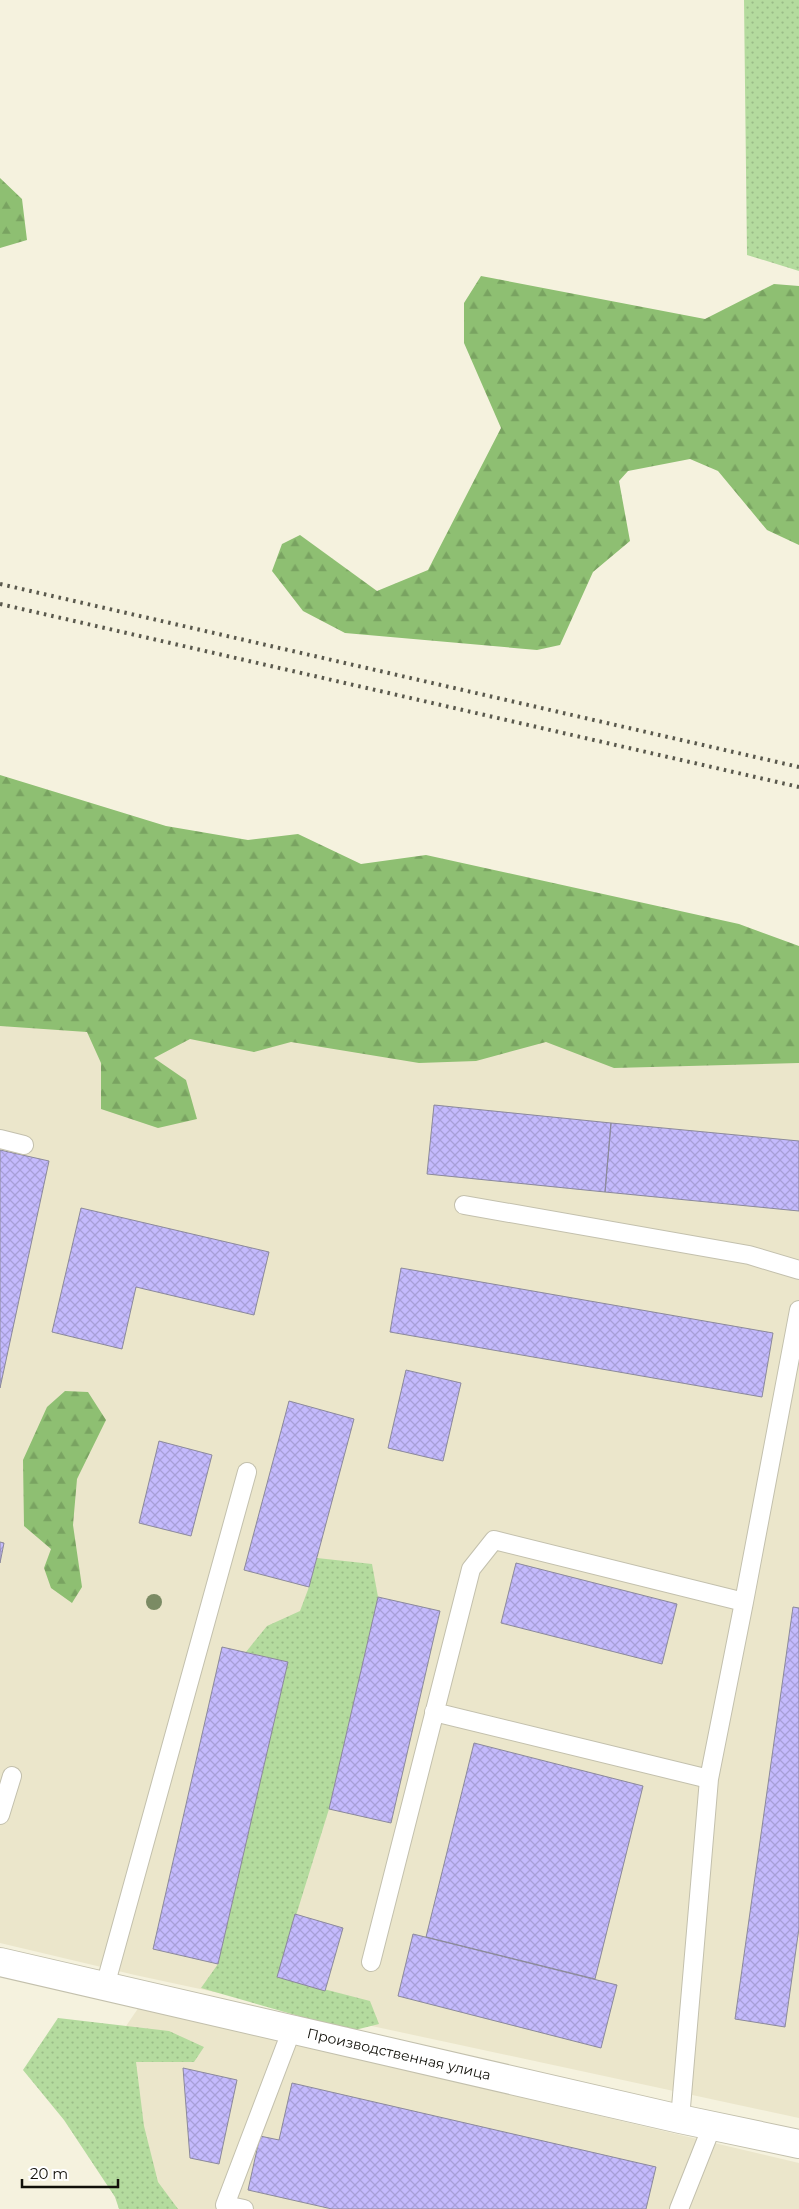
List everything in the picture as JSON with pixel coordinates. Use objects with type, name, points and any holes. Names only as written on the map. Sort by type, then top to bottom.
[{"type":"street","name":"Производственная улица","points":[[0,1962],[680,2119],[799,2144]]},
{"type":"lane","points":[[0,1139],[24,1145]]},
{"type":"lane","points":[[464,1204],[749,1255],[799,1270]]},
{"type":"lane","points":[[680,2119],[709,1779],[799,1310]]},
{"type":"lane","points":[[105,1986],[247,1472]]},
{"type":"lane","points":[[371,1962],[470,1569],[494,1540],[744,1602]]},
{"type":"lane","points":[[434,1712],[709,1779]]},
{"type":"lane","points":[[0,1815],[12,1776]]},
{"type":"lane","points":[[244,2209],[225,2205],[292,2030]]},
{"type":"lane","points":[[678,2209],[712,2126]]},
{"type":"shaded area","points":[[0,837],[799,1013],[799,2118],[135,1975],[0,1943]]},
{"type":"shaded area","points":[[139,2007],[799,2163],[799,2209],[157,2209],[107,2054]]},
{"type":"green space","points":[[744,0],[799,0],[799,271],[747,255]]},
{"type":"green space","points":[[0,178],[22,199],[27,240],[0,248]]},
{"type":"green space","points":[[481,276],[705,319],[774,284],[799,286],[799,545],[767,530],[718,471],[690,459],[628,471],[619,481],[630,541],[593,572],[560,645],[537,650],[345,633],[303,611],[272,571],[282,544],[300,535],[377,591],[428,570],[501,428],[464,343],[464,303]]},
{"type":"green space","points":[[0,775],[166,826],[248,840],[298,834],[361,864],[426,855],[739,924],[799,946],[799,1063],[614,1068],[546,1042],[476,1061],[419,1063],[291,1042],[254,1052],[190,1039],[154,1058],[186,1080],[197,1119],[158,1128],[101,1109],[101,1063],[87,1032],[0,1026]]},
{"type":"green space","points":[[65,1391],[88,1392],[106,1420],[77,1479],[73,1525],[82,1587],[72,1603],[51,1588],[44,1568],[51,1549],[24,1526],[23,1460],[47,1407]]},
{"type":"green space","points":[[317,1558],[372,1564],[378,1597],[329,1809],[277,1977],[370,2001],[379,2024],[351,2031],[201,1988],[218,1964],[288,1662],[246,1652],[267,1626],[300,1611]]},
{"type":"green space","points":[[58,2018],[169,2031],[204,2047],[194,2062],[136,2062],[144,2126],[158,2182],[178,2209],[119,2209],[115,2197],[64,2120],[23,2070]]},
{"type":"building","points":[[434,1105],[611,1123],[605,1192],[427,1174]]},
{"type":"building","points":[[611,1123],[799,1141],[799,1211],[605,1192]]},
{"type":"building","points":[[0,1150],[49,1161],[0,1388]]},
{"type":"building","points":[[81,1208],[269,1252],[254,1315],[136,1287],[122,1349],[52,1332]]},
{"type":"building","points":[[401,1268],[773,1333],[762,1397],[390,1332]]},
{"type":"building","points":[[406,1370],[461,1383],[443,1461],[388,1448]]},
{"type":"building","points":[[289,1401],[354,1419],[309,1587],[244,1570]]},
{"type":"building","points":[[159,1441],[212,1455],[191,1536],[139,1523]]},
{"type":"building","points":[[0,1542],[4,1543],[0,1563]]},
{"type":"building","points":[[516,1563],[677,1604],[662,1664],[501,1623]]},
{"type":"building","points":[[378,1597],[440,1611],[391,1823],[329,1809]]},
{"type":"building","points":[[793,1607],[799,1608],[799,1928],[785,2027],[735,2019]]},
{"type":"building","points":[[222,1647],[288,1662],[218,1964],[153,1949]]},
{"type":"building","points":[[474,1743],[643,1786],[595,1979],[426,1937]]},
{"type":"building","points":[[295,1914],[343,1928],[325,1991],[277,1977]]},
{"type":"building","points":[[413,1934],[617,1985],[601,2048],[398,1996]]},
{"type":"building","points":[[183,2068],[237,2080],[219,2164],[190,2158]]},
{"type":"building","points":[[292,2083],[656,2167],[646,2209],[332,2209],[248,2190],[260,2136],[279,2140]]},
{"type":"railway","points":[[0,584],[799,767]]},
{"type":"railway","points":[[0,604],[799,787]]}]
